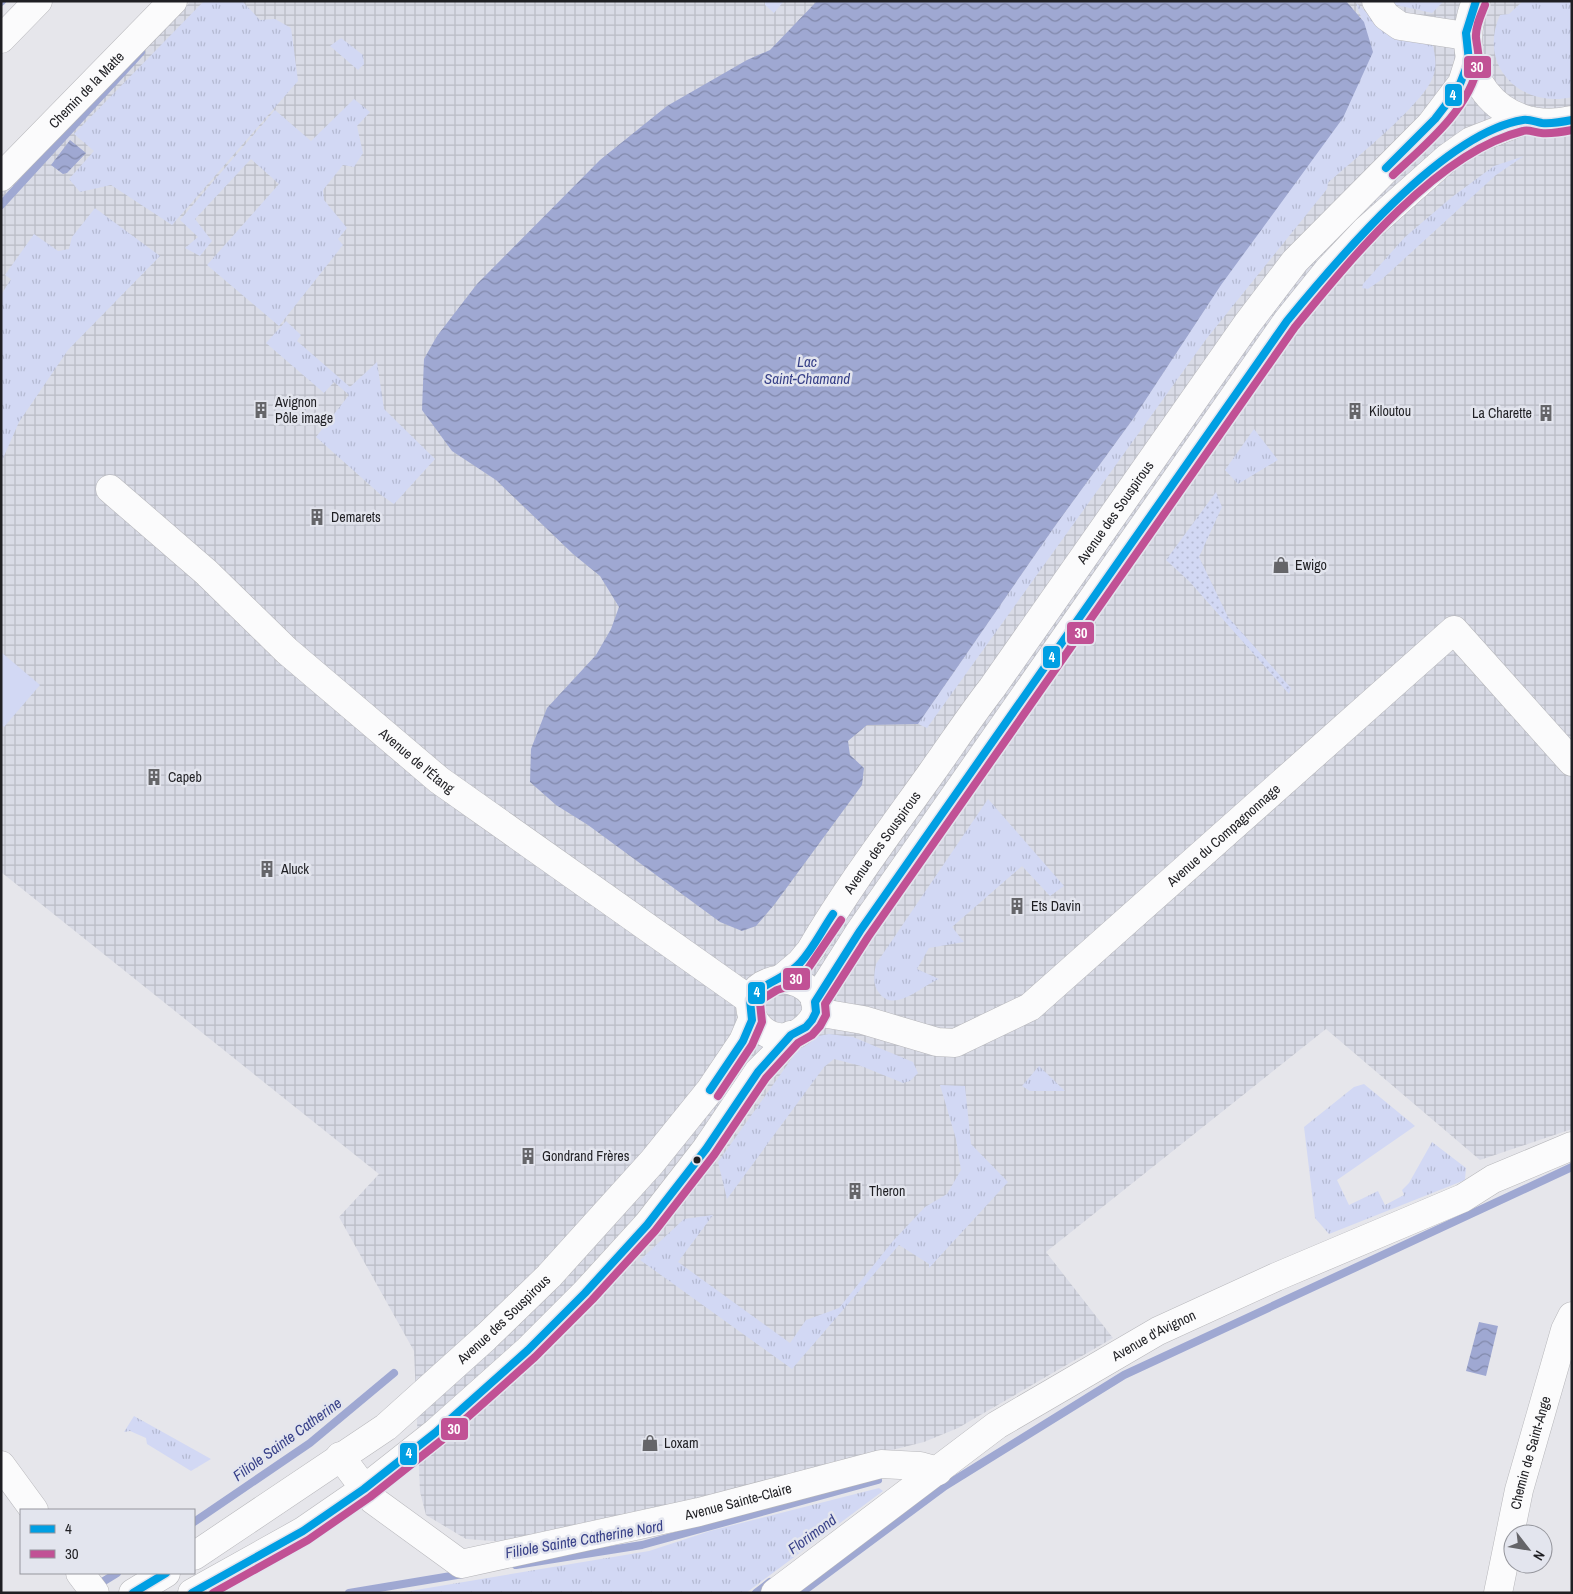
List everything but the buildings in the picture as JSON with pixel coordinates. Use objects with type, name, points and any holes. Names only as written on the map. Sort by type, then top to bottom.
[{"type":"main road","points":[[1,39],[38,1]]},
{"type":"main road","name":"Chemin de la Matte","points":[[1,177],[173,1]]},
{"type":"main road","points":[[1376,1],[1386,16],[1400,26],[1468,49],[1481,87],[1500,107],[1525,120],[1567,125]]},
{"type":"main road","name":"Avenue des Souspirous","points":[[781,979],[800,963],[810,951],[866,863],[933,771],[966,721],[992,688],[1253,316],[1295,261],[1432,124],[1462,83],[1468,49],[1469,17],[1476,1]]},
{"type":"main road","points":[[816,1007],[812,993],[804,985],[793,980],[781,979],[764,985],[751,1010],[765,1033],[784,1037],[806,1027],[860,931],[1287,321],[1328,270],[1366,230],[1447,158],[1472,141],[1525,120]]},
{"type":"main road","name":"Avenue de l'Étang","points":[[110,488],[206,572],[287,650],[439,780],[751,1010]]},
{"type":"main road","name":"Avenue du Compagnonnage","points":[[816,1007],[937,1042],[955,1043],[1030,1007],[1454,630],[1572,762]]},
{"type":"main road","name":"Avenue des Souspirous","points":[[195,1555],[392,1421],[485,1338],[550,1276],[619,1200],[689,1116],[743,1041],[751,1010]]},
{"type":"main road","points":[[192,1593],[303,1531],[364,1490],[435,1433],[528,1350],[585,1293],[648,1225],[706,1149],[758,1072],[778,1053],[791,1035]]},
{"type":"main road","name":"Avenue d'Avignon","points":[[775,1593],[998,1425],[1158,1330],[1276,1277],[1463,1198],[1493,1180],[1572,1146]]},
{"type":"main road","name":"Chemin de Saint-Ange","points":[[1498,1593],[1519,1490],[1565,1330],[1572,1316]]},
{"type":"main road","name":"Avenue Sainte-Claire","points":[[340,1456],[373,1500],[404,1525],[461,1564],[699,1512],[881,1464],[920,1466],[938,1471]]},
{"type":"main road","points":[[1,1465],[33,1509]]},
{"type":"main road","points":[[81,1574],[95,1593]]},
{"type":"main road","points":[[133,1593],[164,1574]]},
{"type":"shaded area","points":[[191,1],[1572,1],[1572,1129],[1480,1160],[1326,1029],[1046,1252],[1113,1338],[958,1428],[924,1442],[520,1543],[466,1539],[426,1515],[420,1492],[414,1351],[339,1217],[379,1174],[1,872],[1,193]]},
{"type":"green space","points":[[204,1],[242,1],[260,20],[275,19],[291,28],[298,81],[172,225],[111,185],[80,192],[69,179],[94,151],[74,134]]},
{"type":"green space","points":[[765,1],[784,1],[774,13],[765,5]]},
{"type":"green space","points":[[1391,1],[1444,1],[1432,13],[1392,4]]},
{"type":"green space","points":[[1523,1],[1572,1],[1572,97],[1553,99],[1536,96],[1521,90],[1508,80],[1499,67],[1494,51],[1494,34],[1500,15],[1509,14]]},
{"type":"green space","points":[[1356,3],[1391,34],[1432,42],[1435,70],[1432,79],[1401,118],[1328,183],[1327,189],[1207,338],[927,728],[918,724],[1055,526],[1133,419],[1373,52]]},
{"type":"green space","points":[[341,38],[363,55],[364,64],[358,70],[330,46]]},
{"type":"green space","points":[[354,99],[370,112],[357,126],[363,153],[354,167],[343,165],[323,190],[324,200],[347,228],[338,239],[343,245],[279,326],[207,265],[279,184],[251,159],[195,219],[212,241],[200,256],[185,248],[198,237],[180,220],[275,110],[311,141]]},
{"type":"green space","points":[[1524,156],[1496,175],[1381,280],[1368,289],[1362,288],[1363,284],[1405,237],[1452,197],[1494,166]]},
{"type":"green space","points":[[95,208],[160,256],[68,350],[19,422],[1,463],[1,295],[11,279],[5,275],[34,234],[58,251],[69,249],[72,237]]},
{"type":"green space","points":[[286,321],[301,335],[297,341],[350,387],[377,362],[384,409],[435,459],[394,504],[381,495],[316,437],[349,395],[334,382],[324,393],[266,343]]},
{"type":"green space","points":[[1254,429],[1278,460],[1238,484],[1225,470]]},
{"type":"green space","points":[[1216,492],[1222,507],[1199,557],[1228,617],[1291,688],[1289,694],[1189,581],[1166,560]]},
{"type":"green space","points":[[1,652],[40,685],[4,727],[1,725]]},
{"type":"green space","points":[[988,799],[1064,886],[1050,896],[1022,866],[952,927],[964,942],[929,948],[917,969],[939,979],[909,996],[893,1001],[886,999],[877,991],[874,976],[876,964]]},
{"type":"green space","points":[[829,1034],[853,1037],[913,1062],[918,1073],[910,1081],[903,1083],[861,1066],[834,1059],[824,1067],[727,1199],[718,1162],[795,1054],[813,1037]]},
{"type":"green space","points":[[1039,1066],[1065,1091],[1030,1091],[1022,1086]]},
{"type":"green space","points":[[1364,1084],[1415,1126],[1337,1180],[1349,1205],[1378,1191],[1385,1205],[1404,1195],[1402,1190],[1409,1183],[1432,1142],[1466,1168],[1465,1180],[1329,1234],[1315,1218],[1304,1127],[1354,1087]]},
{"type":"green space","points":[[940,1085],[965,1086],[971,1144],[1008,1182],[929,1268],[929,1264],[899,1245],[792,1369],[640,1260],[684,1219],[713,1215],[678,1262],[790,1343],[806,1320],[839,1308],[893,1241],[925,1207],[947,1194],[961,1170],[956,1139]]},
{"type":"green space","points":[[134,1416],[211,1459],[191,1471],[147,1444],[146,1438],[130,1431],[124,1432]]},
{"type":"green space","points":[[879,1488],[883,1491],[746,1593],[398,1593],[649,1551],[710,1531]]},
{"type":"water","name":"Lac Saint-Chamand","points":[[817,1],[1346,1],[1364,22],[1373,52],[1343,118],[1221,285],[1133,419],[1055,526],[918,724],[867,725],[848,741],[850,755],[864,768],[862,785],[774,905],[756,926],[742,931],[720,922],[588,825],[556,805],[530,782],[531,749],[547,708],[596,655],[611,629],[619,607],[600,576],[573,554],[496,480],[452,451],[422,410],[424,359],[437,336],[477,284],[600,160],[667,106],[747,60],[770,50]]},
{"type":"water","points":[[70,140],[86,153],[67,173],[63,174],[51,165]]},
{"type":"water","points":[[1479,1322],[1498,1326],[1486,1376],[1466,1371]]},
{"type":"waterway","points":[[1,205],[141,52]]},
{"type":"waterway","points":[[801,1593],[945,1486],[1124,1375],[1572,1167]]},
{"type":"waterway","name":"Filiole Sainte Catherine","points":[[195,1521],[310,1443],[394,1373]]},
{"type":"waterway","name":"Filiole Sainte Catherine Nord","points":[[516,1565],[642,1545],[878,1480]]},
{"type":"waterway","name":"Filiole Sainte Catherine","points":[[104,1581],[115,1574]]},
{"type":"waterway","name":"Filiole Sainte Catherine Nord","points":[[349,1593],[463,1574]]},
{"type":"waterway","name":"Florimond","points":[[756,1593],[770,1582]]},
{"type":"transit line","name":"4","points":[[1386,168],[1435,119],[1458,89],[1469,61],[1466,33],[1476,1]]},
{"type":"transit line","name":"30","points":[[1393,175],[1432,139],[1456,112],[1465,97],[1478,65],[1476,30],[1485,5]]},
{"type":"transit line","name":"4","points":[[192,1593],[303,1531],[364,1489],[435,1433],[528,1350],[585,1293],[647,1225],[706,1149],[758,1072],[791,1035],[806,1027],[812,1020],[816,1012],[815,1002],[860,931],[1287,321],[1308,295],[1394,202],[1426,173],[1459,148],[1492,130],[1523,120],[1542,123],[1572,120]]},
{"type":"transit line","name":"30","points":[[213,1593],[308,1540],[370,1497],[442,1440],[535,1357],[592,1300],[655,1231],[714,1155],[766,1078],[798,1043],[812,1035],[820,1026],[826,1015],[825,1004],[868,937],[1295,327],[1341,271],[1397,212],[1427,185],[1459,161],[1491,143],[1523,131],[1549,133],[1572,130]]},
{"type":"transit line","name":"4","points":[[710,1090],[743,1041],[752,1020],[750,1000],[761,989],[794,969],[805,958],[833,914]]},
{"type":"transit line","name":"30","points":[[718,1096],[752,1045],[762,1022],[760,1003],[764,998],[777,990],[787,987],[807,970],[841,920]]},
{"type":"transit line","name":"4","points":[[133,1593],[164,1574]]},
{"type":"place","name":"Avignon Pôle image","points":[[261,410]]},
{"type":"place","name":"Kiloutou","points":[[1355,411]]},
{"type":"place","name":"La Charette","points":[[1546,413]]},
{"type":"place","name":"Demarets","points":[[317,517]]},
{"type":"place","name":"Ewigo","points":[[1281,565]]},
{"type":"place","name":"Capeb","points":[[154,777]]},
{"type":"place","name":"Aluck","points":[[267,869]]},
{"type":"place","name":"Ets Davin","points":[[1017,906]]},
{"type":"place","name":"Gondrand Frères","points":[[528,1156]]},
{"type":"place","name":"Theron","points":[[855,1191]]},
{"type":"place","name":"Loxam","points":[[650,1443]]}]
